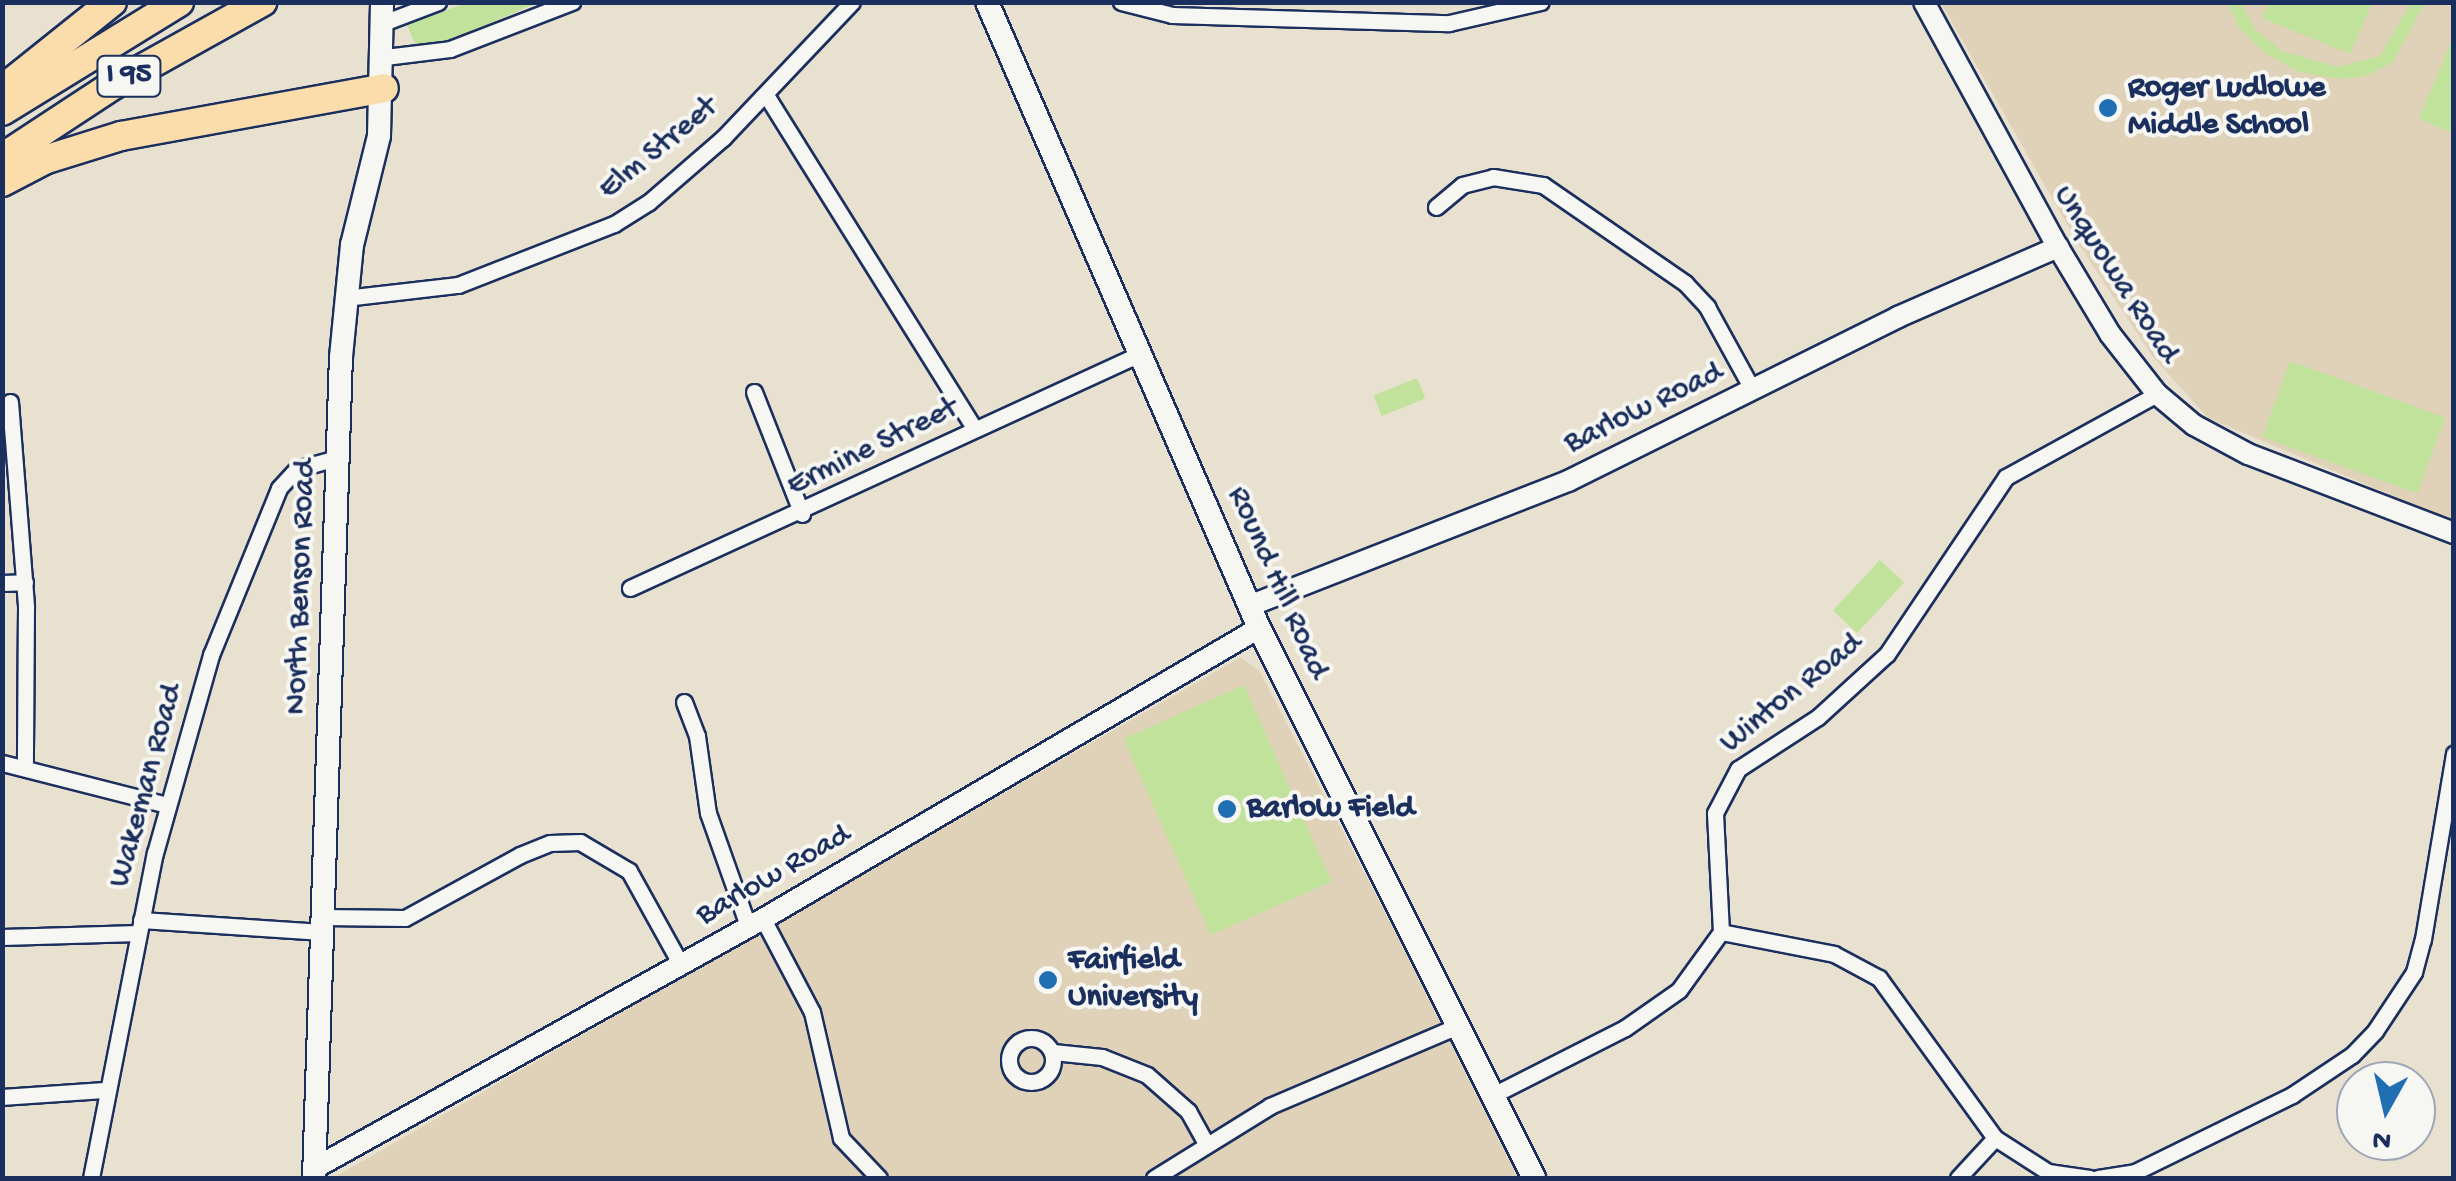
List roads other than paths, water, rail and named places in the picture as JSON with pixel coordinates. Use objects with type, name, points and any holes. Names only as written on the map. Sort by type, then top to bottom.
[{"type":"highway","points":[[2,90],[112,2]]},
{"type":"highway","name":"I 95","points":[[2,111],[179,2]]},
{"type":"highway","name":"I 95","points":[[2,158],[113,85],[262,2]]},
{"type":"highway","points":[[2,182],[58,155],[122,136],[384,88]]},
{"type":"main road","name":"Round Hill Road","points":[[987,2],[1259,628],[1534,1178]]},
{"type":"main road","name":"North Benson Road","points":[[314,1173],[344,298],[384,88],[382,13]]},
{"type":"street","points":[[382,13],[438,2]]},
{"type":"street","points":[[385,57],[450,50],[572,2]]},
{"type":"street","name":"Elm Street","points":[[344,298],[458,285],[614,224],[649,202],[766,95],[852,2]]},
{"type":"street","points":[[1121,2],[1172,15],[1449,24],[1540,2]]},
{"type":"street","name":"Unquowa Road","points":[[1924,2],[2110,334],[2157,394],[2194,425],[2248,454],[2454,533]]},
{"type":"street","points":[[766,95],[974,428]]},
{"type":"street","points":[[1436,208],[1462,185],[1493,177],[1543,186],[1684,283],[1707,307],[1752,389]]},
{"type":"street","name":"Barlow Road","points":[[1249,606],[1568,481],[1752,389],[2058,246]]},
{"type":"street","name":"Ermine Street","points":[[630,588],[802,514],[974,428],[1140,354]]},
{"type":"street","points":[[754,392],[802,514]]},
{"type":"street","name":"Winton Road","points":[[1721,932],[1715,813],[1738,769],[1818,717],[1888,654],[2006,476],[2157,394]]},
{"type":"street","points":[[10,402],[25,582],[25,766]]},
{"type":"street","name":"Wakeman Road","points":[[91,1178],[104,1090],[167,805],[232,593],[279,488],[297,469],[340,457]]},
{"type":"street","points":[[2,583],[25,582]]},
{"type":"street","name":"Barlow Road","points":[[314,1173],[756,923],[1259,628]]},
{"type":"street","points":[[684,702],[698,736],[708,813],[756,923],[812,1012],[842,1138],[876,1178]]},
{"type":"street","points":[[2098,1178],[2135,1172],[2292,1095],[2352,1055],[2375,1031],[2414,972],[2454,754]]},
{"type":"street","points":[[2,763],[167,805]]},
{"type":"street","points":[[2,937],[140,926],[323,924],[405,918],[520,855],[550,843],[580,842],[629,871],[681,965]]},
{"type":"street","points":[[1493,1095],[1657,1009],[1702,963],[1721,932],[1834,954],[1879,978],[1995,1138],[2048,1172],[2090,1178]]},
{"type":"street","points":[[1154,1178],[1205,1142],[1458,1026]]},
{"type":"street","points":[[1052,1052],[1083,1052],[1147,1075],[1188,1111],[1205,1142]]},
{"type":"street","points":[[2,1097],[104,1090]]},
{"type":"street","points":[[1958,1178],[1995,1138]]},
{"type":"place","name":"Roger Ludlowe Middle School","points":[[2108,108]]},
{"type":"place","name":"Barlow Field","points":[[1227,809]]},
{"type":"place","name":"Fairfield University","points":[[1048,980]]}]
